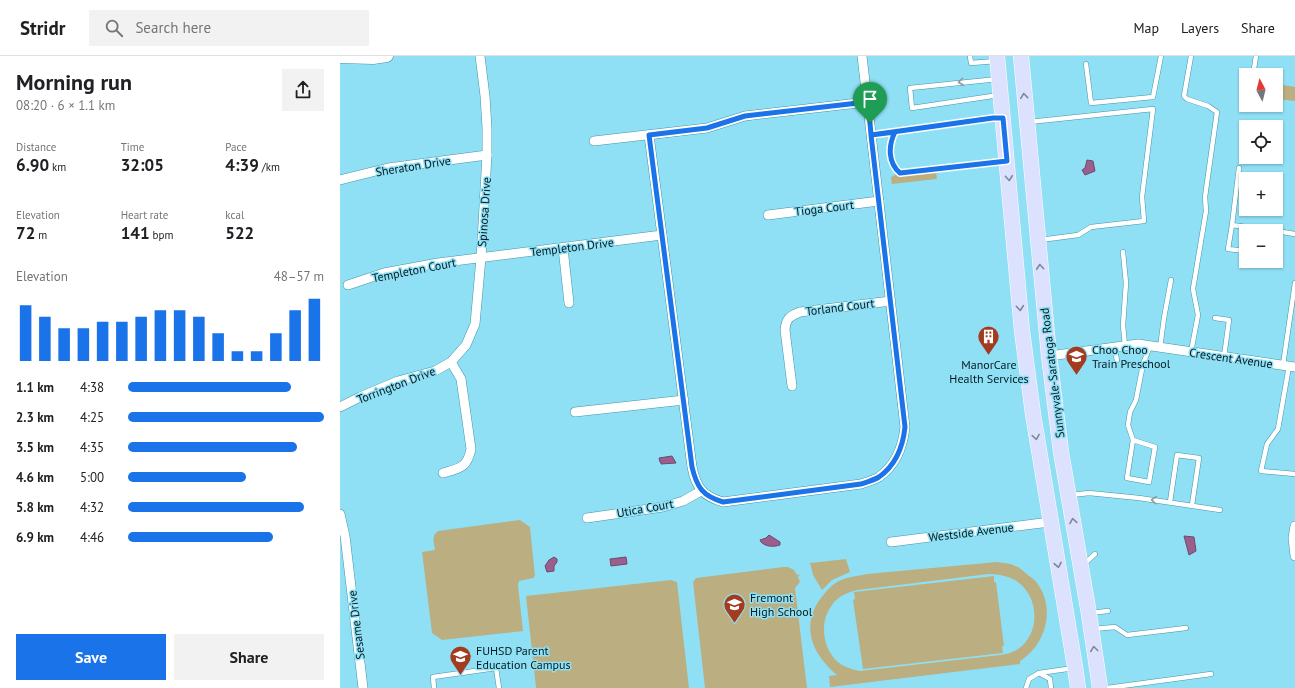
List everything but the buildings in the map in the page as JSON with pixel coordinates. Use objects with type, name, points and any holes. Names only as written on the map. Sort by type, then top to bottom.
[{"type":"main road","name":"Sunnyvale-Saratoga Road","points":[[1021,56],[1048,356],[1061,452],[1089,614],[1100,688]]},
{"type":"main road","name":"Sunnyvale-Saratoga Road","points":[[998,58],[1022,331],[1028,380],[1078,688]]},
{"type":"main road","points":[[1075,667],[1084,672],[1088,688]]},
{"type":"street","points":[[340,57],[374,58],[387,56]]},
{"type":"street","name":"Spinosa Drive","points":[[451,362],[466,345],[475,324],[481,258],[488,128],[480,56]]},
{"type":"street","points":[[649,135],[692,467],[694,478],[701,491],[712,499],[723,502],[861,484],[879,477],[894,462],[904,440],[905,427],[862,56]]},
{"type":"street","points":[[594,141],[707,128],[745,116],[867,102]]},
{"type":"street","name":"Sheraton Drive","points":[[340,180],[388,168],[487,155]]},
{"type":"street","name":"Tioga Court","points":[[768,215],[879,201]]},
{"type":"street","name":"Templeton Drive","points":[[481,258],[662,236]]},
{"type":"street","points":[[563,248],[569,303]]},
{"type":"street","name":"Templeton Court","points":[[348,285],[384,273],[438,263],[481,258]]},
{"type":"street","name":"Torland Court","points":[[792,386],[785,330],[786,322],[791,316],[800,312],[890,301]]},
{"type":"street","name":"Crescent Avenue","points":[[1048,356],[1138,344],[1289,366]]},
{"type":"street","points":[[443,473],[462,468],[469,459],[471,449],[461,379],[451,362]]},
{"type":"street","name":"Torrington Drive","points":[[340,407],[360,397],[398,382],[435,371],[451,362]]},
{"type":"street","points":[[574,412],[684,400]]},
{"type":"street","name":"Utica Court","points":[[587,518],[663,507],[683,501],[701,491]]},
{"type":"street","name":"Sesame Drive","points":[[340,514],[345,536],[363,688]]},
{"type":"street","name":"Westside Avenue","points":[[891,542],[1050,522]]},
{"type":"street","points":[[1295,526],[1293,538],[1295,556]]},
{"type":"lane","points":[[970,56],[971,63],[998,58]]},
{"type":"lane","points":[[1086,64],[1091,103],[1145,98],[1153,97],[1161,56]]},
{"type":"lane","points":[[1191,56],[1184,96],[1187,99],[1208,106],[1217,112],[1205,197],[1206,211],[1194,290],[1198,315],[1191,352]]},
{"type":"lane","points":[[1254,68],[1256,56]]},
{"type":"lane","points":[[999,79],[910,88],[912,108],[1001,95]]},
{"type":"lane","points":[[1027,122],[1153,109],[1142,196],[1144,221],[1091,227],[1078,235],[1038,241]]},
{"type":"lane","points":[[871,135],[1003,118]]},
{"type":"lane","points":[[895,132],[892,137],[890,156],[892,164],[900,173],[1007,161]]},
{"type":"lane","points":[[1239,168],[1228,248],[1239,250]]},
{"type":"lane","points":[[1232,225],[1239,226]]},
{"type":"lane","points":[[1283,232],[1295,234]]},
{"type":"lane","points":[[1122,252],[1126,283],[1123,325],[1125,346]]},
{"type":"lane","points":[[1160,348],[1164,318],[1172,280]]},
{"type":"lane","points":[[1295,283],[1289,366],[1278,429],[1267,444],[1261,472],[1295,474]]},
{"type":"lane","points":[[1215,318],[1230,320],[1224,357]]},
{"type":"lane","points":[[1133,440],[1155,447],[1149,482],[1127,478],[1133,440],[1128,425],[1130,412],[1136,400],[1143,364],[1150,346]]},
{"type":"lane","points":[[1114,347],[1117,360]]},
{"type":"lane","points":[[1170,502],[1177,455],[1199,458],[1192,505]]},
{"type":"lane","points":[[1069,495],[1110,495],[1220,510]]},
{"type":"lane","points":[[1080,568],[1095,554]]},
{"type":"lane","points":[[1089,614],[1108,611]]},
{"type":"lane","points":[[1091,629],[1115,627],[1127,635],[1186,628]]},
{"type":"lane","points":[[1026,688],[1029,679],[1039,673],[1075,667]]},
{"type":"lane","points":[[434,688],[433,677],[496,668],[499,688]]},
{"type":"lane","points":[[1039,673],[1050,679],[1051,688]]},
{"type":"lane","points":[[1107,688],[1211,674]]},
{"type":"shaded area","points":[[1283,85],[1295,87],[1295,101],[1283,100]]},
{"type":"shaded area","points":[[1087,160],[1093,161],[1095,171],[1085,175],[1082,170],[1085,168]]},
{"type":"shaded area","points":[[936,171],[937,179],[892,184],[891,177],[897,174],[904,175]]},
{"type":"shaded area","points":[[672,456],[676,463],[661,464],[659,458]]},
{"type":"shaded area","points":[[520,520],[530,527],[535,576],[533,578],[519,581],[518,585],[523,631],[442,640],[432,633],[422,552],[435,550],[434,535],[438,531]]},
{"type":"shaded area","points":[[769,535],[780,542],[780,545],[770,546],[761,542],[760,540]]},
{"type":"shaded area","points":[[1184,536],[1194,537],[1196,551],[1189,555]]},
{"type":"shaded area","points":[[554,557],[557,559],[557,562],[554,566],[554,571],[547,572],[545,566],[549,560]]},
{"type":"shaded area","points":[[626,557],[627,564],[611,566],[610,559]]},
{"type":"shaded area","points":[[846,559],[850,572],[832,580],[822,590],[813,575],[810,563]]},
{"type":"shaded area","points":[[997,562],[1011,564],[1020,568],[1034,580],[1043,593],[1047,614],[1042,636],[1029,654],[1020,661],[1020,664],[830,687],[829,676],[837,675],[822,660],[812,642],[810,632],[813,612],[826,591],[834,584],[844,579],[867,574]],"holes":[[[989,574],[1006,576],[1018,582],[1026,590],[1031,599],[1034,610],[1032,632],[1026,641],[1014,651],[1000,655],[860,671],[842,665],[830,653],[825,637],[825,620],[832,605],[837,599],[847,593],[858,590]]]},
{"type":"shaded area","points":[[788,567],[794,570],[797,575],[800,574],[798,577],[800,582],[795,588],[807,688],[705,688],[693,582],[696,578]]},
{"type":"shaded area","points":[[994,576],[1004,646],[1002,646],[1003,653],[863,669],[853,600],[855,599],[854,592]]},
{"type":"shaded area","points":[[671,580],[677,582],[689,688],[536,688],[526,596]]},
{"type":"place","name":"ManorCare Health Services","points":[[989,356]]},
{"type":"place","name":"Choo Choo Train Preschool","points":[[1077,376]]},
{"type":"place","name":"Fremont High School","points":[[734,624]]},
{"type":"place","name":"FUHSD Parent Education Campus","points":[[461,676]]},
{"type":"route","points":[[870,123],[867,102],[745,116],[707,128],[649,135],[692,467],[694,478],[701,491],[712,499],[723,502],[734,501],[861,484],[879,477],[894,462],[899,452],[904,440],[905,427],[871,135],[895,132],[892,137],[890,156],[892,164],[900,173],[1007,161],[1003,118],[993,118],[871,135],[870,123]]}]
